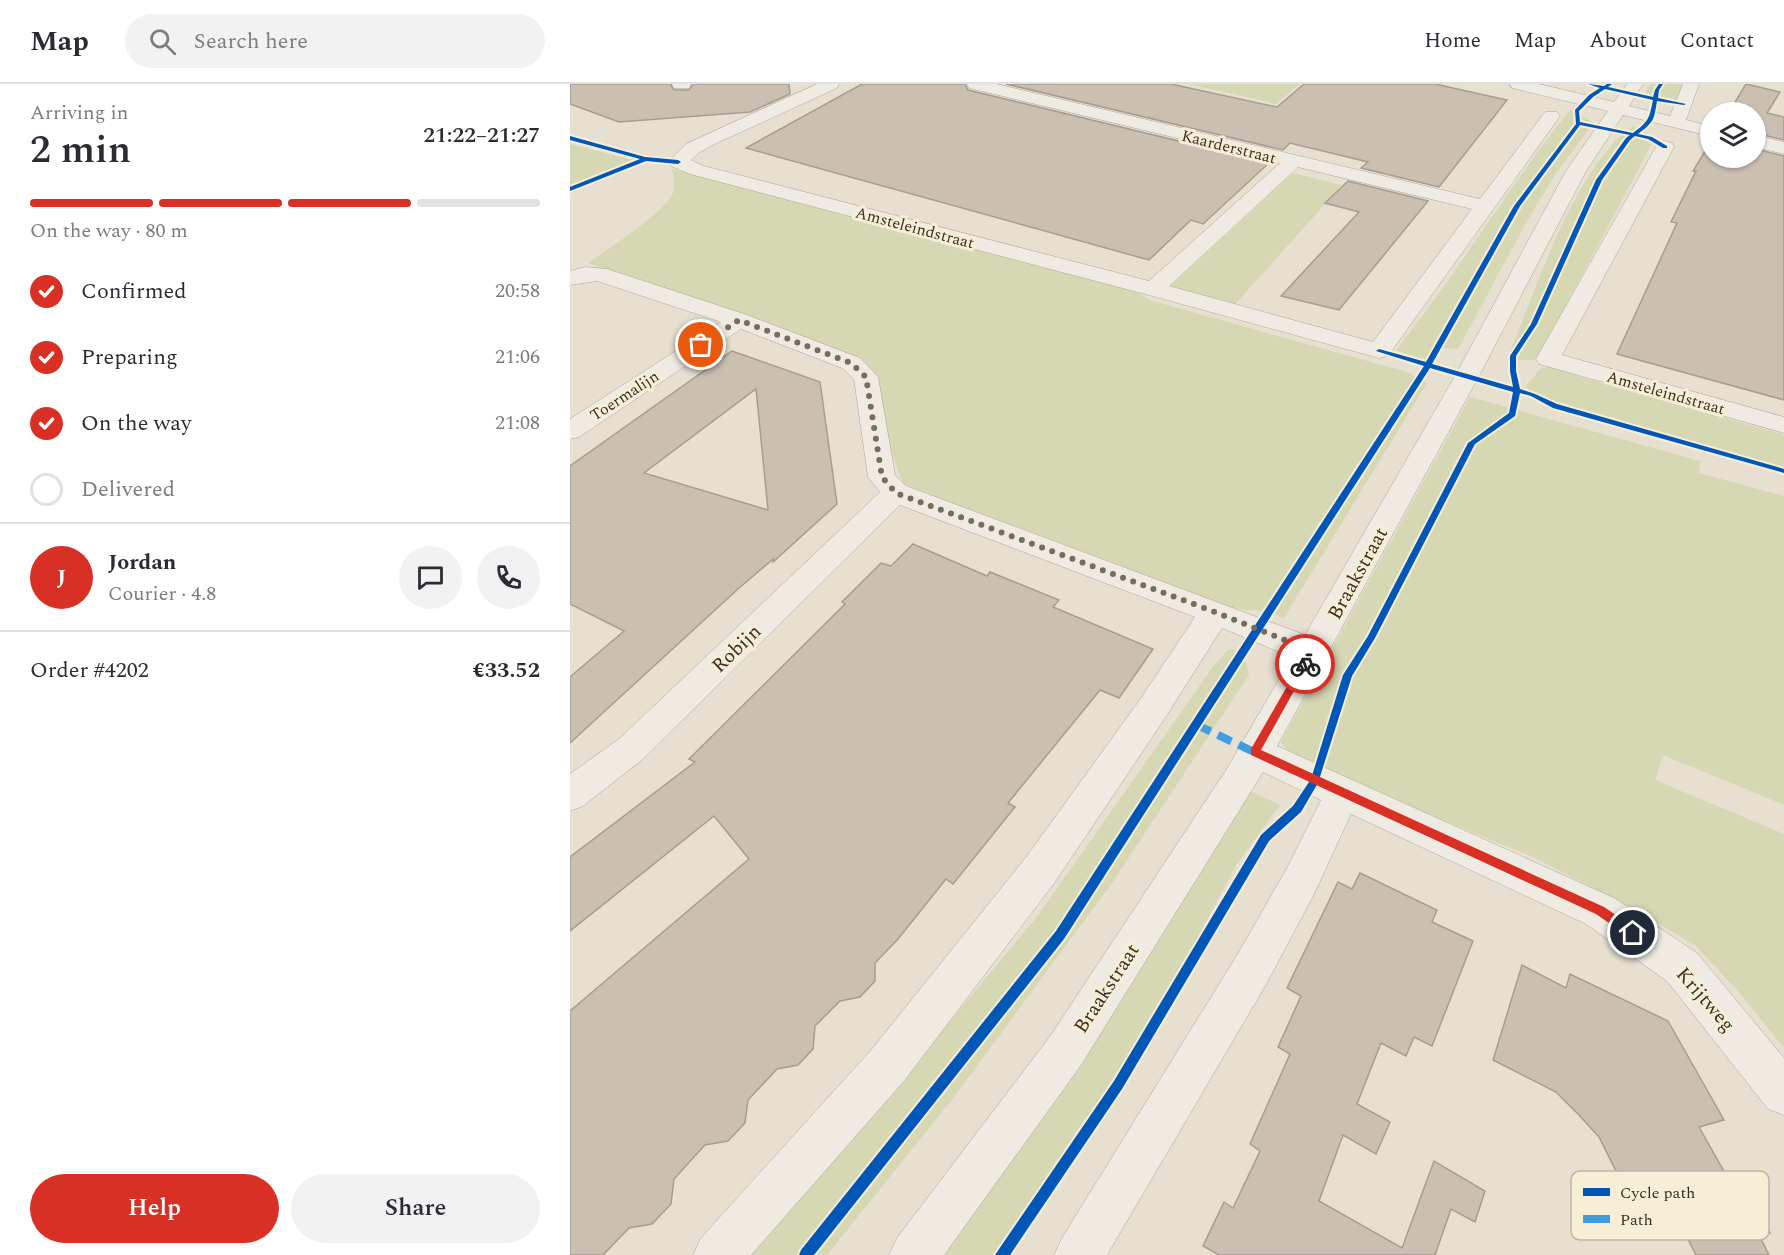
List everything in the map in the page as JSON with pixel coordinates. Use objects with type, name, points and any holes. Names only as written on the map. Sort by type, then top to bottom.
[{"type":"street","name":"Amsteleindstraat","points":[[831,84],[710,139],[693,148],[678,162],[697,170],[1153,289],[1379,351],[1484,206]]},
{"type":"street","name":"Kaarderstraat","points":[[975,84],[1484,206]]},
{"type":"street","points":[[1518,84],[1567,97],[1627,97],[1677,123],[1700,129]]},
{"type":"street","points":[[1567,97],[1580,84]]},
{"type":"street","points":[[1677,123],[1691,84]]},
{"type":"street","name":"Braakstraat","points":[[914,1255],[1066,1050],[1241,778],[1467,376],[1576,171],[1627,97]]},
{"type":"street","points":[[1484,206],[1551,116]]},
{"type":"street","points":[[1766,144],[1784,148]]},
{"type":"street","name":"Amsteleindstraat","points":[[1665,147],[1548,359],[1784,425]]},
{"type":"street","points":[[1153,289],[1293,161]]},
{"type":"street","points":[[570,278],[585,274],[599,274],[739,320],[851,363],[866,377],[882,477],[896,493],[1215,612],[1312,651]]},
{"type":"street","name":"Toermalijn","points":[[570,431],[739,320]]},
{"type":"street","name":"Robijn","points":[[570,795],[631,749],[896,493]]},
{"type":"street","points":[[718,1255],[888,1065],[1041,869],[1151,711],[1215,612]]},
{"type":"street","name":"Krijtweg","points":[[1254,752],[1600,910],[1682,967],[1784,1093]]},
{"type":"street","points":[[1079,1255],[1152,1139],[1267,945],[1329,824],[1342,793]]},
{"type":"green space","points":[[1189,84],[1300,84],[1276,104]]},
{"type":"green space","points":[[1650,84],[1683,84],[1675,105],[1642,98]]},
{"type":"green space","points":[[1570,110],[1594,123],[1556,173],[1526,223],[1458,349],[1436,347],[1429,361],[1396,350],[1441,291],[1525,169]]},
{"type":"green space","points":[[1633,126],[1644,131],[1654,140],[1537,360],[1507,360],[1543,268],[1575,200],[1612,144]]},
{"type":"green space","points":[[570,144],[629,159],[636,160],[570,186]]},
{"type":"green space","points":[[672,169],[1128,288],[1153,301],[1407,372],[1427,383],[1284,618],[1256,610],[1227,609],[903,484],[886,436],[872,374],[862,360],[588,263],[635,230],[667,201],[674,187]]},
{"type":"green space","points":[[1288,172],[1342,185],[1231,309],[1166,286]]},
{"type":"green space","points":[[1551,366],[1581,377],[1784,435],[1784,469],[1540,399],[1531,394],[1526,386],[1540,369]]},
{"type":"green space","points":[[1470,397],[1700,461],[1699,473],[1784,496],[1784,805],[1663,755],[1655,780],[1784,834],[1784,1048],[1738,991],[1696,946],[1641,913],[1533,857],[1293,757],[1281,742]]},
{"type":"green space","points":[[1229,649],[1243,651],[1249,675],[1112,883],[954,1097],[827,1255],[750,1255],[847,1145],[1036,918],[1215,664]]},
{"type":"green space","points":[[1250,791],[1280,805],[1237,864],[1125,1073],[1005,1255],[943,1255]]},
{"type":"building","points":[[570,84],[670,84],[674,90],[689,90],[693,84],[789,84],[790,94],[750,112],[619,122],[570,104]]},
{"type":"building","points":[[862,84],[965,84],[968,90],[1269,163],[1203,224],[1191,220],[1149,260],[746,148]]},
{"type":"building","points":[[1006,84],[1171,84],[1277,107],[1304,84],[1435,84],[1507,100],[1439,187],[1361,168],[1368,162],[1290,143],[1283,150]]},
{"type":"building","points":[[1746,84],[1780,92],[1767,113],[1784,117],[1784,140],[1766,136],[1766,102],[1735,102]]},
{"type":"building","points":[[1766,152],[1784,156],[1784,400],[1617,354],[1677,223],[1671,222],[1696,171],[1693,171],[1700,159],[1700,168],[1766,168]]},
{"type":"building","points":[[1348,181],[1428,201],[1339,310],[1281,296],[1359,212],[1325,203]]},
{"type":"building","points":[[732,351],[820,382],[837,504],[773,562],[773,559],[738,589],[570,743],[570,677],[624,631],[570,604],[570,466]],"holes":[[[756,389],[768,510],[644,473]]]},
{"type":"building","points":[[913,544],[987,576],[990,572],[1059,600],[1053,607],[1153,649],[1119,698],[1100,690],[1008,803],[1015,807],[953,884],[946,879],[898,939],[875,963],[875,981],[860,997],[840,1001],[815,1026],[813,1049],[798,1065],[777,1069],[748,1100],[745,1123],[728,1141],[705,1145],[693,1158],[674,1179],[671,1204],[652,1224],[629,1228],[603,1255],[570,1255],[570,1011],[749,859],[714,816],[570,931],[570,857],[695,762],[689,759],[845,604],[842,602],[881,563],[891,566]]},
{"type":"building","points":[[1360,873],[1437,910],[1432,922],[1473,941],[1432,1046],[1414,1037],[1406,1056],[1381,1043],[1357,1104],[1390,1122],[1376,1154],[1343,1135],[1319,1201],[1402,1248],[1434,1161],[1485,1191],[1475,1222],[1451,1209],[1435,1255],[1219,1255],[1203,1246],[1224,1202],[1233,1208],[1260,1151],[1250,1144],[1290,1054],[1278,1047],[1301,996],[1287,988],[1338,882],[1352,889]]},
{"type":"building","points":[[1522,965],[1566,988],[1570,974],[1668,1021],[1724,1120],[1699,1127],[1724,1171],[1616,1171],[1599,1137],[1556,1092],[1493,1060]]},
{"type":"building","points":[[1688,1240],[1762,1240],[1769,1255],[1696,1255]]},
{"type":"marked path","points":[[1197,725],[1254,752]]},
{"type":"cycle path","points":[[1590,84],[1684,104]]},
{"type":"cycle path","points":[[806,1255],[1060,935],[1428,365],[1517,206],[1578,124],[1577,111],[1591,96],[1610,84]]},
{"type":"cycle path","points":[[1002,1255],[1118,1085],[1265,838],[1297,809],[1315,780],[1348,675],[1371,638],[1472,443],[1512,414],[1517,390],[1513,356],[1534,324],[1599,180],[1628,139],[1648,124],[1652,117],[1657,90],[1661,84]]},
{"type":"cycle path","points":[[1579,123],[1650,138],[1665,147]]},
{"type":"cycle path","points":[[570,138],[645,159],[678,162]]},
{"type":"cycle path","points":[[570,189],[645,159]]},
{"type":"cycle path","points":[[1379,351],[1533,395],[1555,406],[1784,471]]},
{"type":"way so far","points":[[701,345],[739,320],[851,363],[866,377],[882,477],[896,493],[1215,612],[1312,651],[1305,664]]},
{"type":"route","points":[[1305,664],[1254,752],[1600,910],[1633,933]]}]
